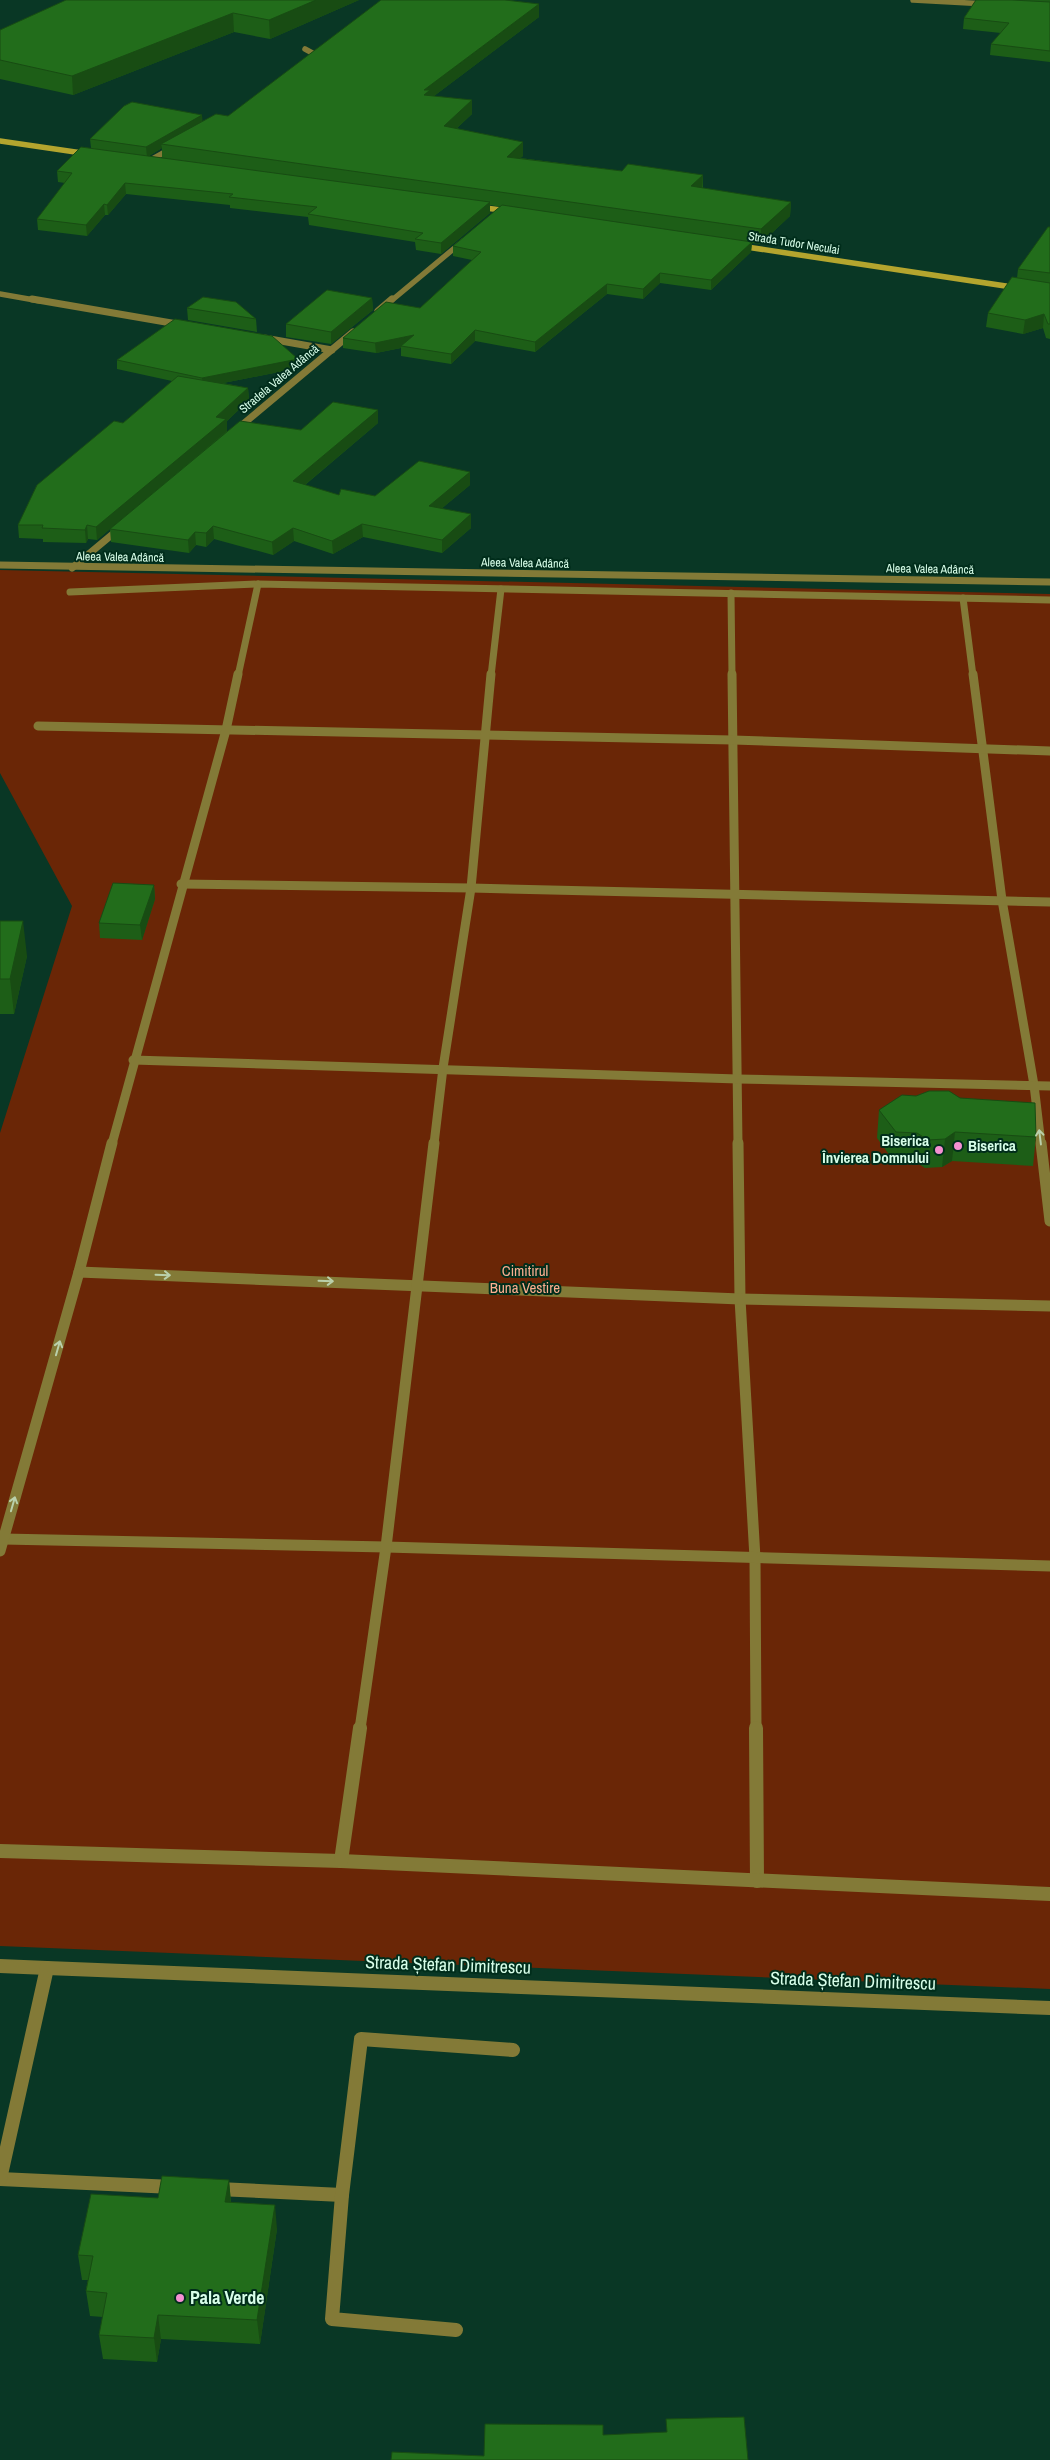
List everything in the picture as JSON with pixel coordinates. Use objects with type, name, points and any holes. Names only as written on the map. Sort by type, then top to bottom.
[{"type":"street","points":[[913,0],[991,4]]},
{"type":"street","points":[[302,66],[316,55],[305,49]]},
{"type":"street","points":[[0,141],[98,155]]},
{"type":"street","points":[[147,162],[181,143]]},
{"type":"street","points":[[137,161],[156,164]]},
{"type":"street","points":[[471,206],[520,213]]},
{"type":"street","points":[[493,216],[500,210]]},
{"type":"street","points":[[370,318],[470,235]]},
{"type":"street","name":"Strada Tudor Neculai","points":[[736,245],[1030,290]]},
{"type":"street","points":[[0,294],[188,326]]},
{"type":"street","name":"Stradela Valea Adâncă","points":[[233,433],[362,324]]},
{"type":"street","points":[[255,337],[332,350]]},
{"type":"street","points":[[72,568],[126,523]]},
{"type":"street","name":"Aleea Valea Adâncă","points":[[0,565],[72,568],[1050,582]]},
{"type":"street","points":[[0,1551],[79,1272],[181,884],[226,730],[258,584]]},
{"type":"street","points":[[70,592],[258,584],[1050,600]]},
{"type":"street","points":[[341,1861],[386,1547],[442,1068],[470,888],[484,735],[501,589]]},
{"type":"street","points":[[731,593],[740,1299],[755,1558],[757,1881]]},
{"type":"street","points":[[963,598],[1002,900],[1034,1085],[1050,1220]]},
{"type":"street","points":[[38,726],[733,740],[1050,751]]},
{"type":"street","points":[[181,884],[470,888],[1050,902]]},
{"type":"street","points":[[134,1060],[442,1068],[738,1079],[1050,1086]]},
{"type":"street","points":[[79,1272],[740,1299],[1050,1306]]},
{"type":"street","points":[[3,1539],[386,1547],[1050,1566]]},
{"type":"street","points":[[0,1851],[341,1861],[1050,1894]]},
{"type":"street","name":"Strada Ștefan Dimitrescu","points":[[0,1966],[1050,2008]]},
{"type":"street","points":[[47,1968],[1,2164],[0,2179],[186,2187]]},
{"type":"street","points":[[456,2330],[332,2319],[342,2195],[362,2039],[513,2050]]},
{"type":"street","points":[[205,2188],[342,2195]]},
{"type":"green space","name":"Cimitirul Buna Vestire","points":[[0,570],[1050,594],[1050,1989],[0,1946],[0,1133],[72,906],[0,773]]},
{"type":"building","points":[[66,0],[316,0],[269,20],[233,13],[72,76],[0,60],[0,30]]},
{"type":"building","points":[[381,0],[505,0],[539,4],[424,90],[430,90],[424,95],[472,100],[444,126],[523,142],[507,157],[622,171],[628,164],[703,175],[691,186],[791,202],[761,229],[161,144],[216,114],[228,116]]},
{"type":"building","points":[[976,0],[1050,2],[1050,51],[991,44],[1009,23],[964,18]]},
{"type":"building","points":[[132,102],[202,115],[146,147],[90,139],[124,106]]},
{"type":"building","points":[[81,147],[490,202],[441,243],[415,239],[423,233],[308,214],[317,207],[229,197],[233,194],[125,183],[107,205],[104,204],[86,225],[37,219],[72,173],[57,171]]},
{"type":"building","points":[[502,205],[752,242],[711,280],[660,273],[643,289],[607,284],[535,342],[475,330],[451,354],[401,346],[414,335],[375,343],[343,338],[386,302],[420,308],[481,252],[453,246]]},
{"type":"building","points":[[1048,227],[1050,227],[1050,273],[1018,269]]},
{"type":"building","points":[[1012,277],[1050,283],[1050,324],[1048,324],[1044,314],[1025,320],[988,313]]},
{"type":"building","points":[[327,290],[372,298],[331,332],[286,324]]},
{"type":"building","points":[[203,297],[236,302],[256,319],[187,308]]},
{"type":"building","points":[[175,319],[272,336],[298,359],[202,378],[117,360]]},
{"type":"building","points":[[178,376],[248,388],[216,417],[226,419],[96,527],[87,525],[85,530],[42,528],[43,525],[18,525],[37,485],[114,421],[123,423]]},
{"type":"building","points":[[333,402],[378,410],[293,481],[339,495],[341,489],[375,496],[419,461],[470,472],[429,506],[471,514],[442,540],[362,524],[332,541],[293,528],[272,542],[213,526],[206,533],[195,532],[188,540],[110,529],[240,421],[301,430]]},
{"type":"building","points":[[113,883],[154,885],[140,925],[99,923]]},
{"type":"building","points":[[0,921],[23,921],[10,979],[0,979]]},
{"type":"building","points":[[929,1091],[949,1091],[960,1098],[1035,1103],[1036,1137],[955,1132],[945,1139],[928,1140],[917,1133],[896,1132],[879,1110],[902,1095],[916,1096]]},
{"type":"building","name":"Pala Verde","points":[[162,2176],[229,2180],[225,2202],[275,2205],[257,2320],[158,2315],[154,2338],[99,2335],[107,2293],[86,2291],[93,2256],[78,2255],[91,2194],[158,2198]]},
{"type":"building","points":[[744,2417],[748,2460],[391,2460],[392,2452],[484,2456],[485,2424],[603,2425],[603,2435],[667,2432],[666,2419]]},
{"type":"place","name":"Biserica","points":[[958,1146]]},
{"type":"place","name":"Biserica Învierea Domnului","points":[[939,1150]]},
{"type":"place","name":"Pala Verde","points":[[180,2298]]}]
